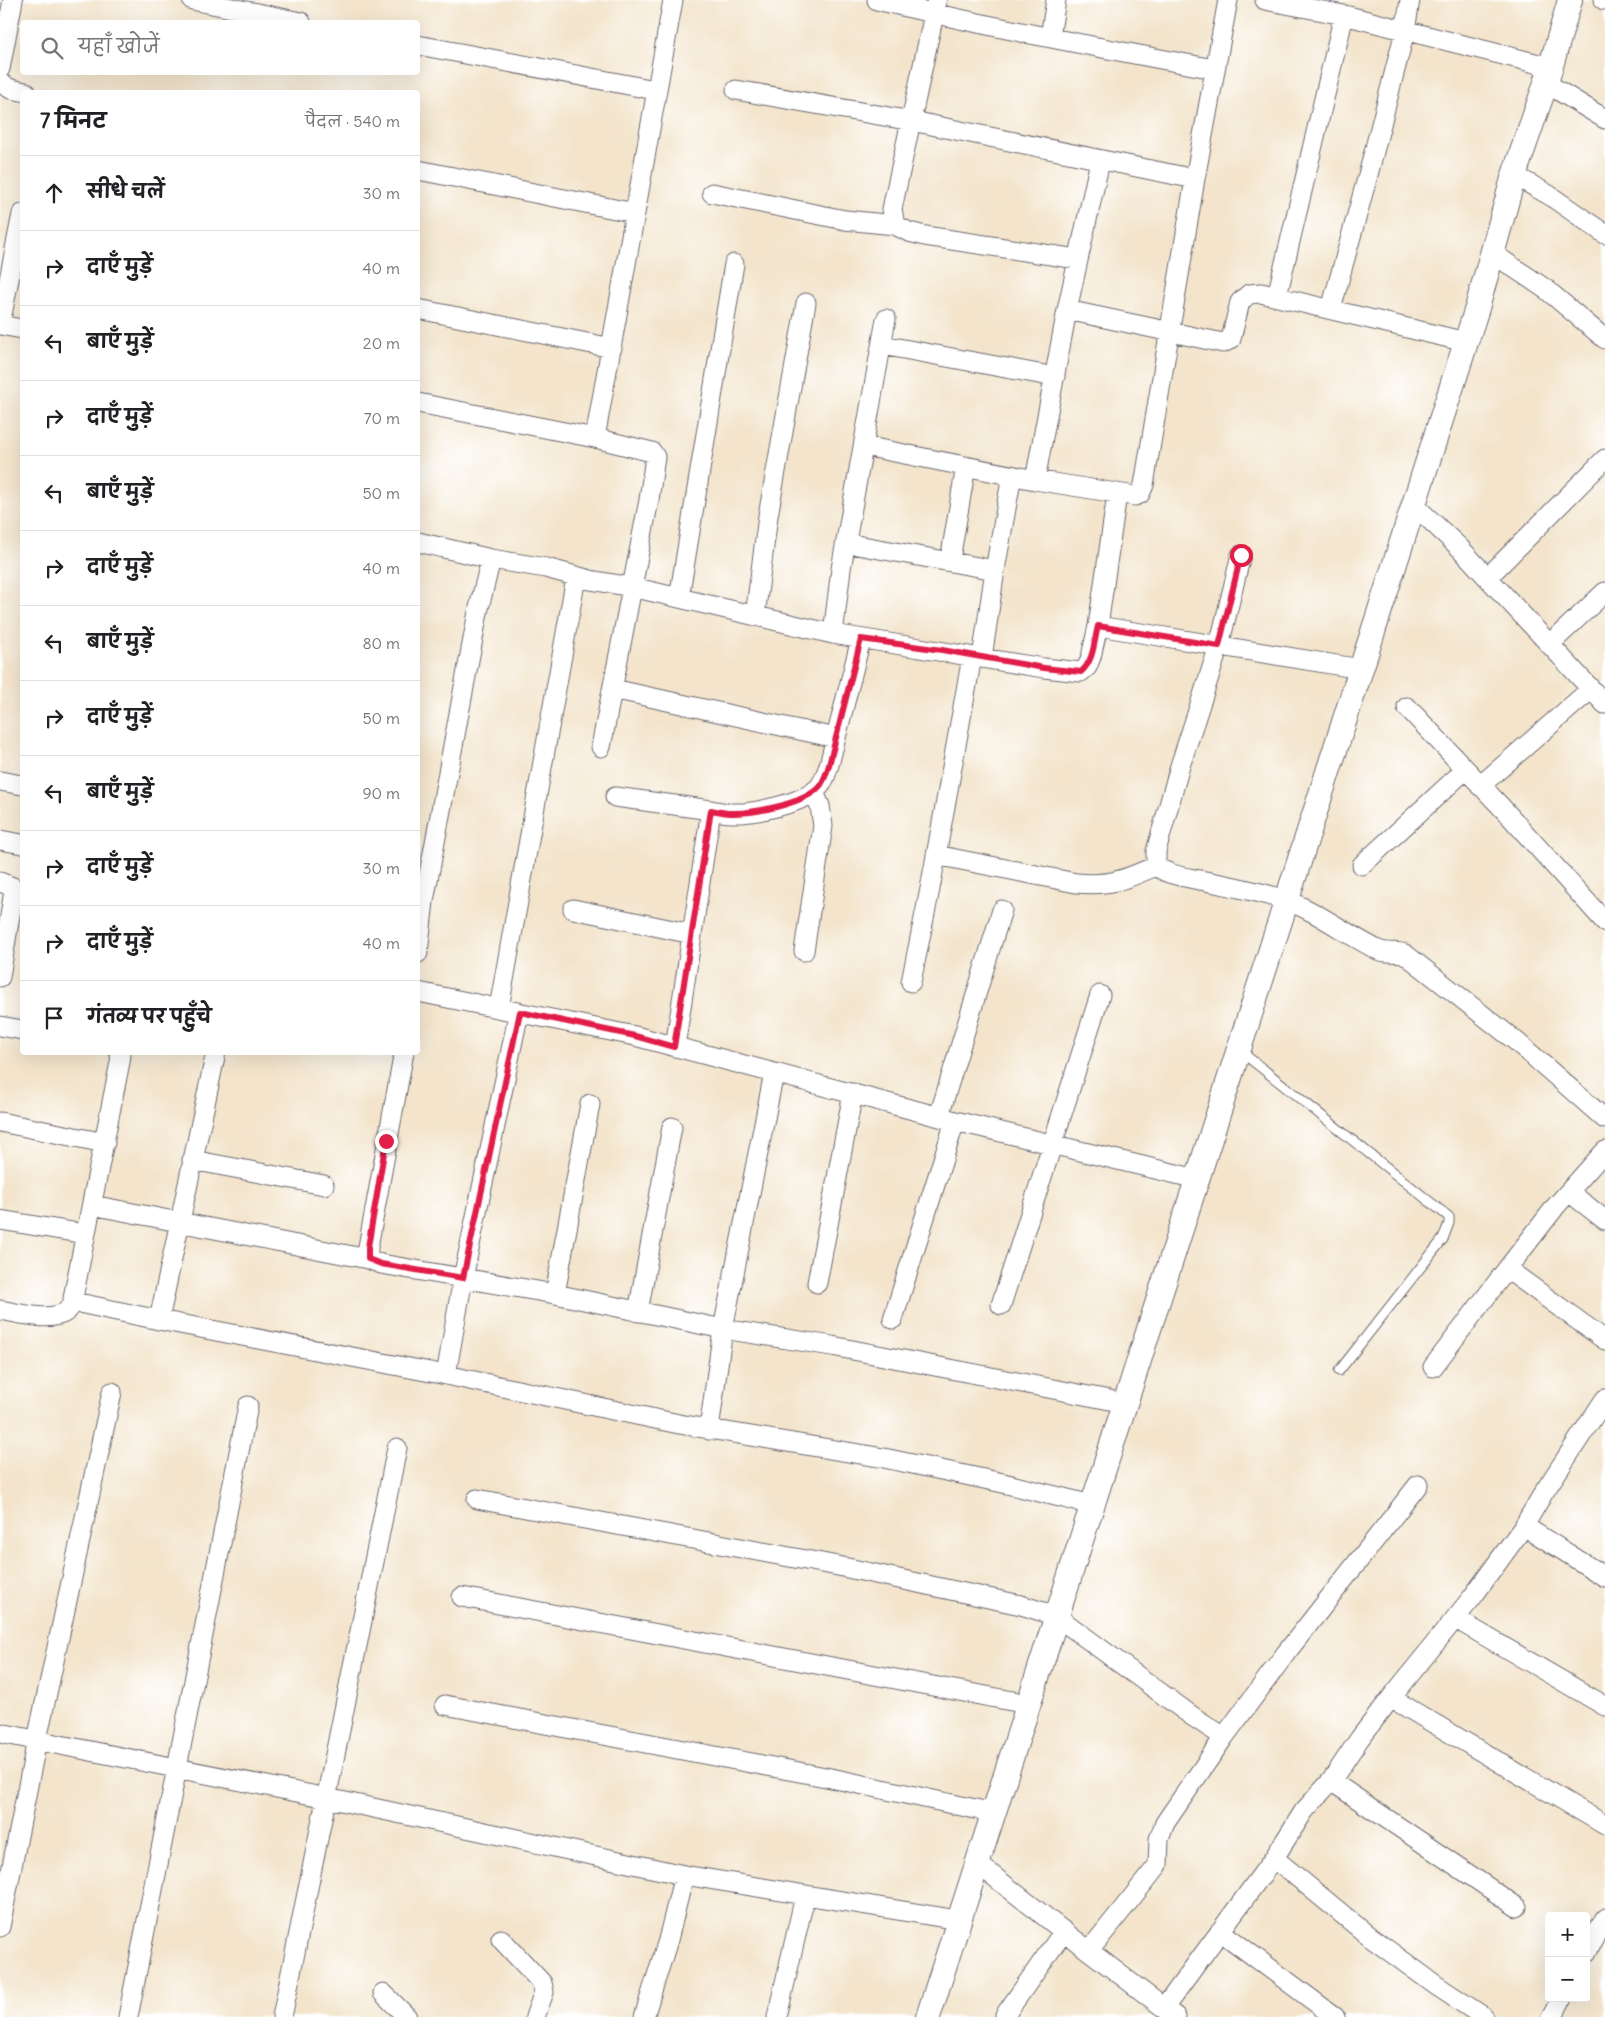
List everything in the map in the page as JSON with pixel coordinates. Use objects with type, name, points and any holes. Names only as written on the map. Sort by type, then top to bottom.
[{"type":"street","points":[[0,68],[13,0]]},
{"type":"street","points":[[192,0],[291,20]]},
{"type":"street","points":[[595,438],[655,90],[673,0]]},
{"type":"street","points":[[877,0],[936,7],[1050,37],[1214,69]]},
{"type":"street","points":[[1050,37],[1056,0]]},
{"type":"street","points":[[864,446],[1012,476],[1117,494],[1135,496],[1142,491],[1214,69],[1228,0]]},
{"type":"street","points":[[1265,0],[1344,15],[1486,49],[1548,75],[1605,119]]},
{"type":"street","points":[[1331,309],[1405,31],[1410,0]]},
{"type":"street","points":[[928,2017],[1362,669],[1466,342],[1514,175],[1548,75],[1570,0]]},
{"type":"street","points":[[895,225],[892,209],[936,7]]},
{"type":"street","points":[[1277,296],[1344,15]]},
{"type":"street","points":[[420,45],[655,90]]},
{"type":"street","points":[[0,83],[11,89],[20,91]]},
{"type":"street","points":[[736,90],[912,121],[1195,179]]},
{"type":"street","points":[[1035,480],[1077,259],[1100,161]]},
{"type":"street","points":[[420,170],[634,213]]},
{"type":"street","points":[[1514,175],[1549,195],[1605,234]]},
{"type":"street","points":[[712,193],[845,220],[895,225],[909,232],[925,236],[1077,259]]},
{"type":"street","points":[[20,224],[0,325],[20,329]]},
{"type":"street","points":[[1492,253],[1548,290],[1605,339]]},
{"type":"street","points":[[679,598],[734,264]]},
{"type":"street","points":[[1067,310],[1223,343],[1227,342],[1233,333],[1240,302],[1246,296],[1255,293],[1277,296],[1466,342]]},
{"type":"street","points":[[755,616],[768,516],[806,303]]},
{"type":"street","points":[[420,309],[612,348]]},
{"type":"street","points":[[833,634],[846,543],[886,319]]},
{"type":"street","points":[[882,345],[1055,377]]},
{"type":"street","points":[[420,403],[595,438],[652,452],[655,457],[649,500],[601,746]]},
{"type":"street","points":[[1488,577],[1605,459]]},
{"type":"street","points":[[950,560],[966,466]]},
{"type":"street","points":[[911,982],[995,570],[1012,476]]},
{"type":"street","points":[[420,542],[491,559],[546,568],[576,577],[632,587],[833,634],[1044,668],[1081,672],[1087,667],[1091,657],[1098,626],[1117,494]]},
{"type":"street","points":[[1414,505],[1488,577],[1590,690],[1605,704]]},
{"type":"street","points":[[846,543],[950,560],[995,570]]},
{"type":"street","points":[[1156,866],[1156,851],[1180,766],[1219,646],[1241,555]]},
{"type":"street","points":[[420,935],[424,901],[478,612],[491,559]]},
{"type":"street","points":[[499,1008],[576,577]]},
{"type":"street","points":[[1550,644],[1605,592]]},
{"type":"street","points":[[1098,626],[1362,669]]},
{"type":"street","points":[[615,797],[730,813],[750,812],[796,801],[814,792],[825,778],[861,639]]},
{"type":"street","points":[[613,689],[836,738]]},
{"type":"street","points":[[1480,786],[1590,690]]},
{"type":"street","points":[[1407,707],[1605,922]]},
{"type":"street","points":[[1362,865],[1465,770]]},
{"type":"street","points":[[0,781],[20,785]]},
{"type":"street","points":[[804,952],[823,826],[820,806],[814,792]]},
{"type":"street","points":[[674,1047],[711,810]]},
{"type":"street","points":[[0,840],[20,844]]},
{"type":"street","points":[[936,855],[1076,883],[1094,884],[1112,883],[1156,866]]},
{"type":"street","points":[[1156,866],[1167,873],[1233,886],[1286,901],[1350,933],[1376,950],[1387,953],[1397,951],[1405,954],[1517,1042],[1605,1120]]},
{"type":"street","points":[[0,882],[13,887],[10,926],[0,977]]},
{"type":"street","points":[[573,909],[692,934]]},
{"type":"street","points":[[893,1320],[1002,910]]},
{"type":"street","points":[[420,992],[627,1034],[1051,1145],[1197,1179]]},
{"type":"street","points":[[1001,1305],[1100,995]]},
{"type":"street","points":[[446,1375],[463,1278],[520,1012]]},
{"type":"street","points":[[0,1026],[20,1030]]},
{"type":"street","points":[[75,1301],[73,1293],[120,1055]]},
{"type":"street","points":[[159,1320],[215,1055]]},
{"type":"street","points":[[368,1259],[368,1247],[403,1055]]},
{"type":"street","points":[[709,1430],[723,1328],[774,1073]]},
{"type":"street","points":[[817,1283],[853,1093]]},
{"type":"street","points":[[556,1294],[590,1104]]},
{"type":"street","points":[[0,1122],[104,1143]]},
{"type":"street","points":[[638,1312],[672,1127]]},
{"type":"street","points":[[1433,1367],[1507,1269],[1605,1151]]},
{"type":"street","points":[[192,1160],[324,1185]]},
{"type":"street","points":[[1569,1192],[1605,1220]]},
{"type":"street","points":[[92,1205],[368,1259],[381,1264],[556,1294],[638,1312],[832,1346],[1125,1402]]},
{"type":"street","points":[[0,1220],[86,1234]]},
{"type":"street","points":[[1507,1269],[1605,1340]]},
{"type":"street","points":[[75,1301],[159,1320],[446,1375],[709,1430],[884,1458],[1003,1483],[1092,1505]]},
{"type":"street","points":[[0,1310],[35,1317],[48,1316],[67,1311],[75,1301]]},
{"type":"street","points":[[0,1927],[36,1740],[112,1392]]},
{"type":"street","points":[[978,1864],[1170,2012],[1220,1931],[1274,1858],[1304,1811],[1332,1781],[1360,1738],[1425,1655],[1456,1619],[1524,1526],[1605,1399]]},
{"type":"street","points":[[128,2017],[248,1406]]},
{"type":"street","points":[[282,2017],[397,1448]]},
{"type":"street","points":[[1089,1950],[1158,1865],[1159,1840],[1165,1823],[1224,1737],[1286,1653],[1418,1485]]},
{"type":"street","points":[[477,1499],[838,1566],[1021,1605],[1056,1616],[1192,1716],[1224,1737]]},
{"type":"street","points":[[1524,1526],[1605,1577]]},
{"type":"street","points":[[462,1597],[1028,1704]]},
{"type":"street","points":[[1456,1619],[1605,1706]]},
{"type":"street","points":[[1391,1698],[1605,1825]]},
{"type":"street","points":[[445,1705],[831,1778],[994,1813]]},
{"type":"street","points":[[0,1733],[326,1798],[684,1875],[958,1920]]},
{"type":"street","points":[[1332,1781],[1517,1907]]},
{"type":"street","points":[[1274,1858],[1370,1937],[1437,1986],[1484,2017]]},
{"type":"street","points":[[644,2017],[668,1940],[684,1875]]},
{"type":"street","points":[[777,2017],[804,1896]]},
{"type":"street","points":[[1590,1946],[1605,1918]]},
{"type":"street","points":[[1005,2015],[1064,1931]]},
{"type":"street","points":[[1220,1931],[1335,2017]]},
{"type":"street","points":[[501,1939],[542,1983],[544,1992],[535,2017]]},
{"type":"street","points":[[383,1993],[407,2017]]},
{"type":"street","points":[[1552,2017],[1560,2002]]},
{"type":"lane","points":[[1239,1050],[1449,1217],[1450,1223],[1443,1239],[1339,1371]]},
{"type":"route","points":[[386,1141],[368,1247],[368,1259],[381,1264],[463,1278],[520,1012],[635,1036],[674,1047],[711,810],[730,813],[750,812],[796,801],[818,788],[825,778],[829,765],[861,639],[942,650],[1061,671],[1081,672],[1087,667],[1091,657],[1098,626],[1219,646],[1241,555]]}]
